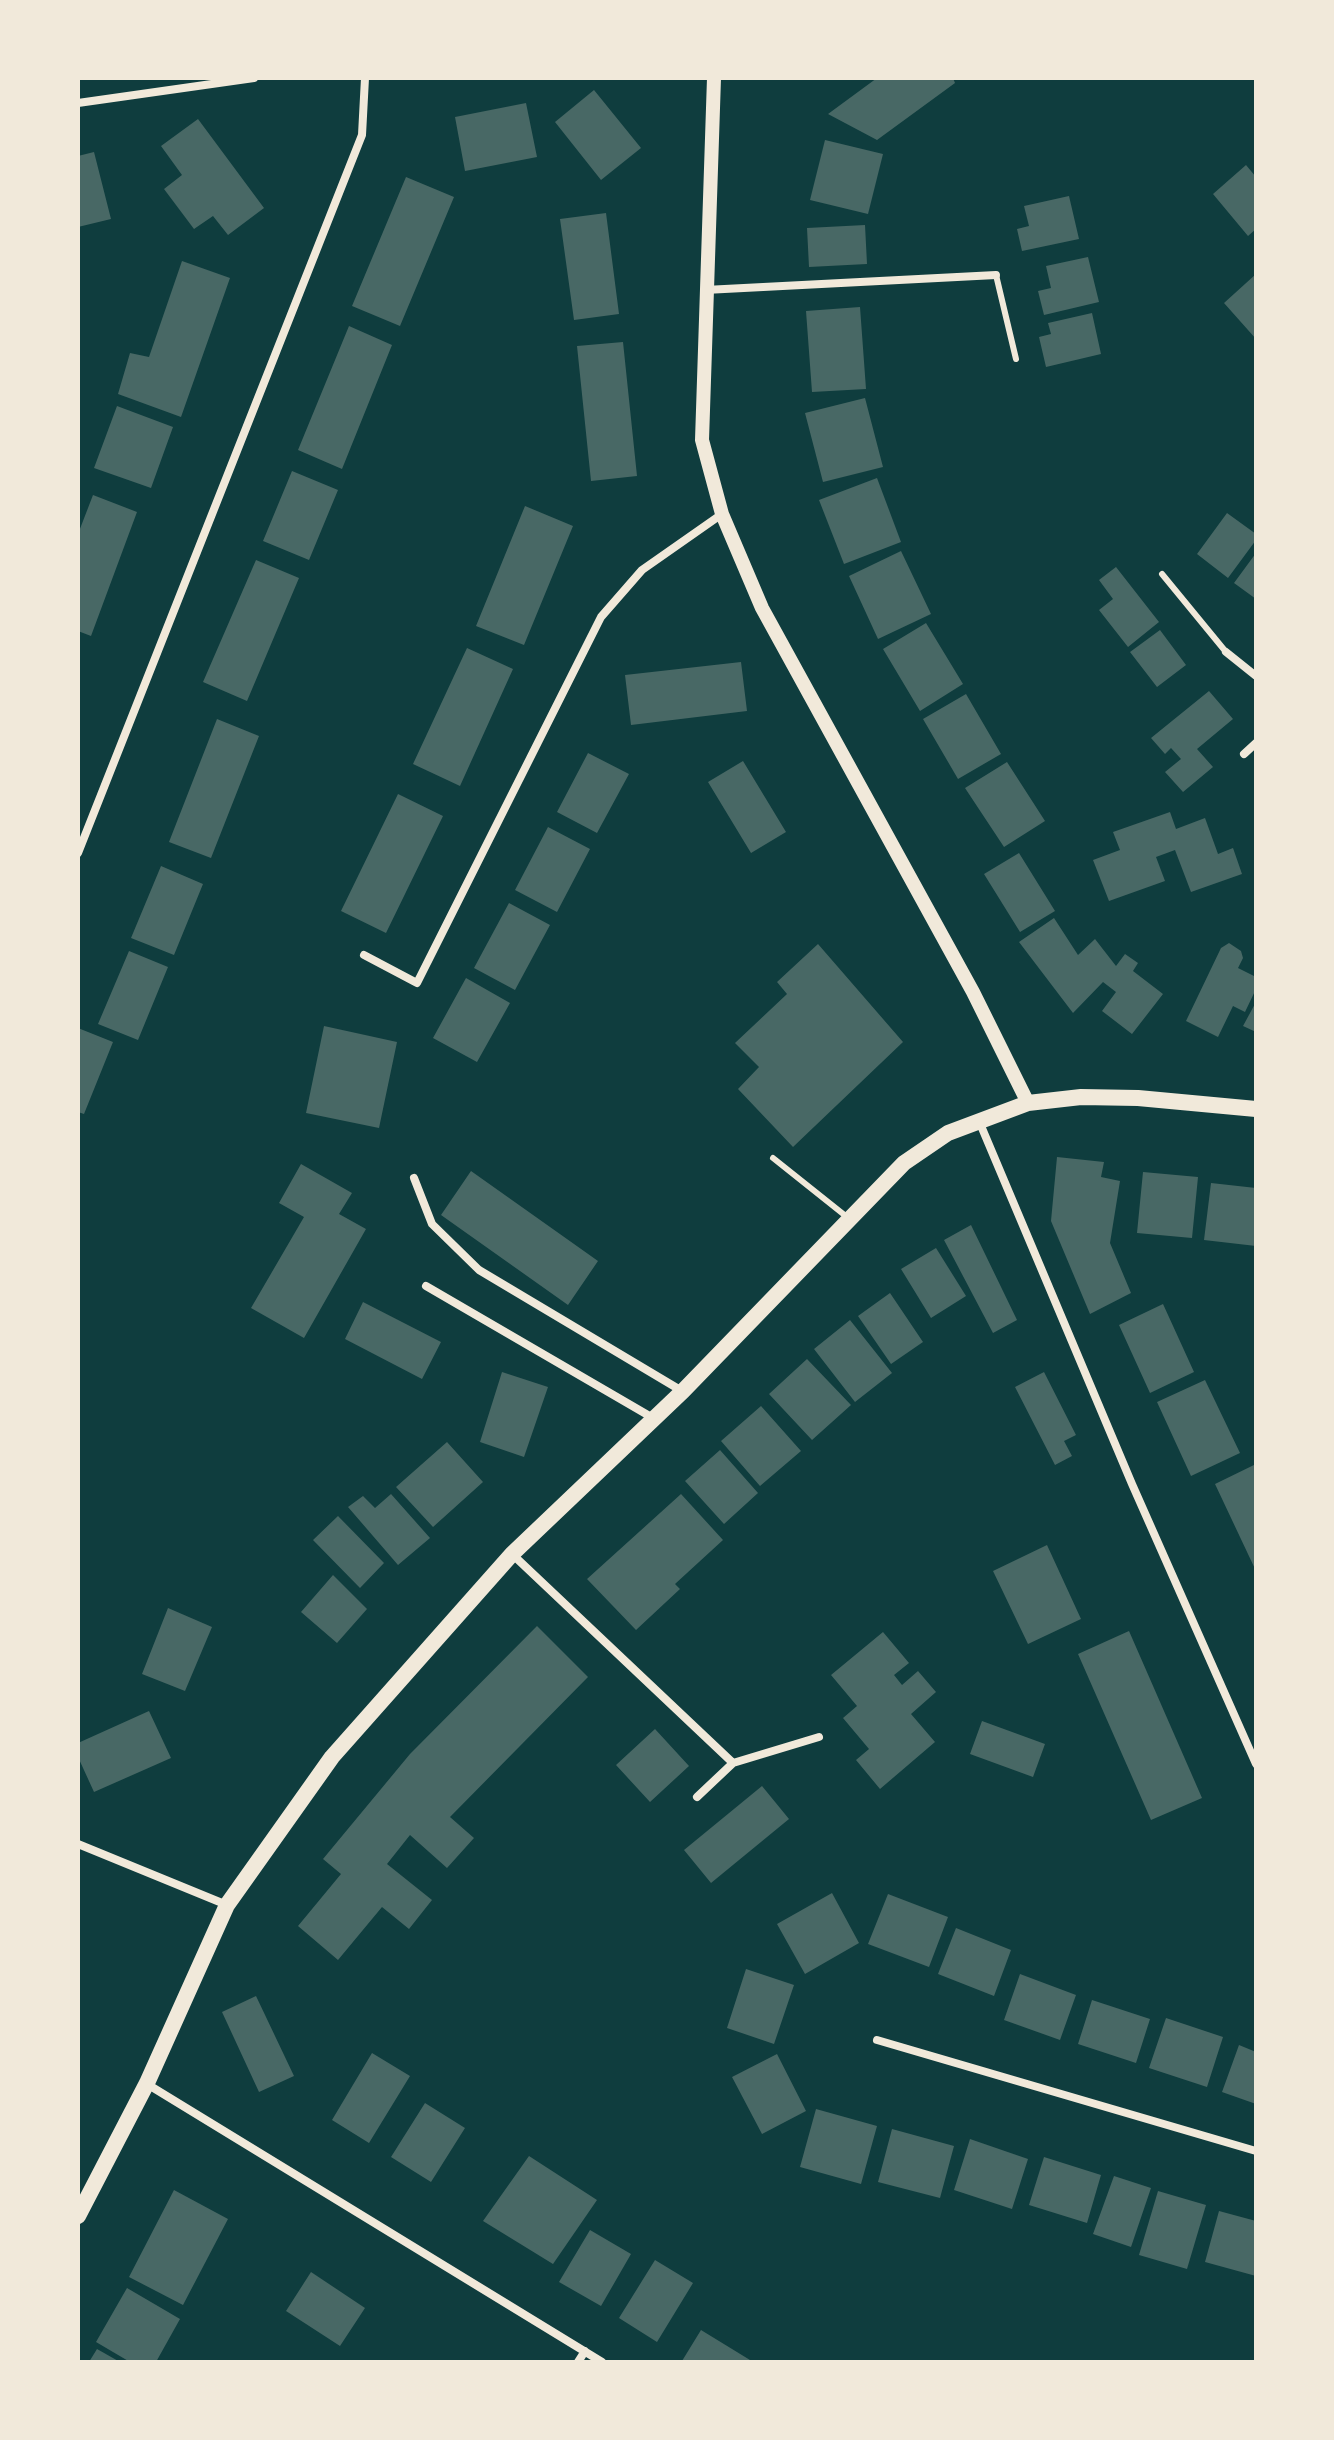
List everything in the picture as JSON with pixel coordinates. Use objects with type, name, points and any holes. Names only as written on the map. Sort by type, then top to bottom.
[{"type":"main road","points":[[78,2216],[147,2083],[227,1905],[332,1757],[512,1554],[683,1391],[904,1163],[948,1133],[1028,1103],[1081,1097],[1138,1098],[1256,1109]]},
{"type":"street","points":[[78,103],[254,78]]},
{"type":"street","points":[[78,853],[362,135],[365,78]]},
{"type":"street","points":[[714,78],[704,290],[702,440],[722,514],[762,608],[973,992],[1028,1103]]},
{"type":"street","points":[[704,290],[996,275]]},
{"type":"street","points":[[364,955],[417,983],[601,617],[642,570],[722,514]]},
{"type":"street","points":[[1226,652],[1256,676]]},
{"type":"street","points":[[1244,754],[1256,743]]},
{"type":"street","points":[[979,1121],[1114,1442],[1256,1764]]},
{"type":"street","points":[[414,1178],[432,1224],[479,1270],[683,1391]]},
{"type":"street","points":[[426,1286],[653,1418]]},
{"type":"street","points":[[512,1554],[733,1763]]},
{"type":"street","points":[[697,1797],[733,1763],[819,1737]]},
{"type":"street","points":[[78,1844],[227,1905]]},
{"type":"street","points":[[877,2040],[1256,2151]]},
{"type":"street","points":[[147,2083],[602,2362]]},
{"type":"street","points":[[578,2362],[585,2351]]},
{"type":"lane","points":[[996,275],[1016,359]]},
{"type":"lane","points":[[1162,574],[1226,652]]},
{"type":"lane","points":[[773,1158],[850,1219]]},
{"type":"building","points":[[877,78],[953,78],[955,83],[877,140],[828,114]]},
{"type":"building","points":[[594,90],[641,148],[601,180],[555,122]]},
{"type":"building","points":[[526,103],[537,157],[465,171],[455,117]]},
{"type":"building","points":[[198,119],[264,208],[228,235],[213,216],[194,229],[164,189],[182,175],[161,146]]},
{"type":"building","points":[[825,140],[883,154],[868,214],[810,200]]},
{"type":"building","points":[[94,152],[111,219],[78,227],[78,156]]},
{"type":"building","points":[[1246,165],[1256,177],[1256,229],[1248,236],[1213,194]]},
{"type":"building","points":[[406,177],[454,197],[400,326],[352,306]]},
{"type":"building","points":[[1069,196],[1079,239],[1022,251],[1017,229],[1029,226],[1024,206]]},
{"type":"building","points":[[606,213],[619,314],[574,320],[560,219]]},
{"type":"building","points":[[865,225],[867,264],[809,267],[807,228]]},
{"type":"building","points":[[1088,257],[1099,302],[1044,315],[1038,291],[1051,288],[1046,266]]},
{"type":"building","points":[[182,261],[230,278],[181,417],[118,394],[130,353],[149,357]]},
{"type":"building","points":[[1256,274],[1256,339],[1224,303]]},
{"type":"building","points":[[860,307],[866,389],[812,392],[806,311]]},
{"type":"building","points":[[1092,313],[1101,354],[1046,367],[1039,337],[1051,334],[1048,323]]},
{"type":"building","points":[[349,326],[392,345],[342,469],[298,450]]},
{"type":"building","points":[[623,342],[637,476],[591,481],[577,346]]},
{"type":"building","points":[[865,398],[883,467],[823,482],[805,413]]},
{"type":"building","points":[[117,406],[173,427],[151,488],[94,468]]},
{"type":"building","points":[[292,471],[338,490],[309,560],[263,541]]},
{"type":"building","points":[[877,478],[901,542],[844,564],[819,500]]},
{"type":"building","points":[[93,495],[137,512],[91,636],[78,631],[78,534]]},
{"type":"building","points":[[525,506],[573,526],[524,645],[476,626]]},
{"type":"building","points":[[1227,513],[1256,534],[1256,540],[1228,578],[1197,554]]},
{"type":"building","points":[[901,551],[931,614],[878,639],[849,576]]},
{"type":"building","points":[[1256,553],[1256,599],[1234,583]]},
{"type":"building","points":[[256,560],[299,578],[247,701],[203,682]]},
{"type":"building","points":[[1116,567],[1159,622],[1128,647],[1099,610],[1113,599],[1099,580]]},
{"type":"building","points":[[926,623],[963,684],[920,711],[883,649]]},
{"type":"building","points":[[1160,630],[1186,665],[1157,687],[1130,652]]},
{"type":"building","points":[[467,648],[513,669],[460,786],[413,764]]},
{"type":"building","points":[[741,662],[747,711],[631,725],[625,675]]},
{"type":"building","points":[[1209,691],[1233,719],[1197,749],[1213,767],[1183,792],[1165,772],[1181,759],[1171,748],[1165,754],[1151,738]]},
{"type":"building","points":[[966,694],[1001,754],[958,779],[923,719]]},
{"type":"building","points":[[217,719],[259,736],[211,858],[169,842]]},
{"type":"building","points":[[588,753],[629,774],[597,833],[557,812]]},
{"type":"building","points":[[743,761],[786,832],[751,853],[708,782]]},
{"type":"building","points":[[1007,762],[1045,821],[1004,847],[965,788]]},
{"type":"building","points":[[398,794],[443,816],[386,933],[341,911]]},
{"type":"building","points":[[1170,812],[1176,829],[1205,818],[1218,854],[1233,848],[1242,874],[1191,892],[1175,850],[1156,857],[1165,881],[1109,901],[1093,860],[1120,850],[1113,832]]},
{"type":"building","points":[[548,827],[590,849],[557,912],[515,890]]},
{"type":"building","points":[[1019,853],[1055,911],[1020,932],[984,874]]},
{"type":"building","points":[[161,866],[203,884],[174,955],[131,938]]},
{"type":"building","points":[[509,903],[550,925],[515,990],[474,968]]},
{"type":"building","points":[[1054,918],[1078,955],[1095,939],[1116,966],[1125,954],[1138,963],[1133,971],[1163,994],[1132,1034],[1102,1011],[1116,992],[1103,982],[1073,1013],[1019,942]]},
{"type":"building","points":[[1229,943],[1241,951],[1243,958],[1238,968],[1256,977],[1256,989],[1245,1012],[1233,1006],[1218,1037],[1186,1021],[1221,948]]},
{"type":"building","points":[[818,944],[903,1042],[793,1147],[738,1089],[759,1067],[735,1043],[787,994],[777,982]]},
{"type":"building","points":[[129,951],[168,967],[138,1040],[98,1024]]},
{"type":"building","points":[[466,978],[510,1003],[477,1062],[433,1038]]},
{"type":"building","points":[[1256,1002],[1256,1032],[1243,1026]]},
{"type":"building","points":[[324,1026],[397,1042],[379,1128],[306,1113]]},
{"type":"building","points":[[78,1028],[113,1042],[84,1114],[78,1112]]},
{"type":"building","points":[[1057,1157],[1104,1162],[1101,1177],[1120,1181],[1110,1243],[1131,1293],[1090,1314],[1051,1221]]},
{"type":"building","points":[[301,1164],[352,1193],[339,1214],[366,1229],[304,1338],[251,1308],[304,1217],[279,1203]]},
{"type":"building","points":[[471,1171],[598,1261],[568,1305],[441,1215]]},
{"type":"building","points":[[1143,1172],[1198,1177],[1192,1238],[1137,1233]]},
{"type":"building","points":[[1211,1183],[1256,1188],[1256,1246],[1204,1240]]},
{"type":"building","points":[[971,1225],[1017,1320],[993,1333],[944,1240]]},
{"type":"building","points":[[936,1248],[966,1296],[931,1318],[901,1269]]},
{"type":"building","points":[[890,1293],[923,1342],[891,1364],[858,1316]]},
{"type":"building","points":[[363,1302],[441,1342],[422,1379],[345,1339]]},
{"type":"building","points":[[1163,1304],[1194,1372],[1150,1393],[1119,1325]]},
{"type":"building","points":[[850,1320],[892,1373],[855,1402],[814,1349]]},
{"type":"building","points":[[807,1359],[851,1405],[812,1440],[769,1394]]},
{"type":"building","points":[[502,1372],[548,1387],[524,1457],[480,1442]]},
{"type":"building","points":[[1044,1372],[1076,1435],[1064,1441],[1072,1456],[1055,1465],[1015,1387]]},
{"type":"building","points":[[1205,1380],[1240,1453],[1191,1476],[1157,1402]]},
{"type":"building","points":[[761,1406],[801,1451],[760,1486],[721,1441]]},
{"type":"building","points":[[447,1442],[483,1482],[433,1527],[396,1487]]},
{"type":"building","points":[[720,1450],[758,1493],[724,1524],[685,1481]]},
{"type":"building","points":[[1256,1464],[1256,1571],[1215,1484]]},
{"type":"building","points":[[391,1494],[430,1538],[398,1565],[348,1507],[363,1496],[375,1508]]},
{"type":"building","points":[[681,1494],[723,1540],[675,1584],[680,1589],[636,1630],[587,1579]]},
{"type":"building","points":[[338,1516],[384,1563],[360,1588],[313,1540]]},
{"type":"building","points":[[1047,1545],[1081,1619],[1028,1644],[993,1571]]},
{"type":"building","points":[[333,1575],[367,1609],[337,1643],[301,1612]]},
{"type":"building","points":[[168,1608],[212,1627],[185,1691],[142,1674]]},
{"type":"building","points":[[537,1626],[588,1677],[450,1817],[474,1838],[447,1868],[410,1835],[387,1864],[432,1900],[409,1929],[382,1907],[338,1960],[298,1926],[341,1874],[323,1859],[410,1754]]},
{"type":"building","points":[[1129,1631],[1202,1798],[1151,1820],[1078,1654]]},
{"type":"building","points":[[883,1632],[909,1663],[894,1675],[902,1685],[918,1671],[936,1692],[911,1714],[935,1742],[880,1789],[856,1760],[869,1749],[843,1718],[857,1706],[831,1675]]},
{"type":"building","points":[[149,1711],[171,1758],[94,1792],[78,1757],[78,1743]]},
{"type":"building","points":[[982,1721],[1045,1744],[1033,1777],[970,1754]]},
{"type":"building","points":[[655,1729],[689,1766],[650,1802],[616,1765]]},
{"type":"building","points":[[762,1786],[789,1819],[711,1883],[684,1850]]},
{"type":"building","points":[[832,1893],[859,1943],[805,1974],[777,1924]]},
{"type":"building","points":[[888,1894],[948,1917],[929,1967],[868,1944]]},
{"type":"building","points":[[956,1928],[1011,1950],[994,1996],[938,1974]]},
{"type":"building","points":[[746,1969],[794,1985],[774,2044],[727,2028]]},
{"type":"building","points":[[1020,1974],[1076,1995],[1060,2040],[1004,2020]]},
{"type":"building","points":[[256,1996],[294,2076],[259,2092],[222,2012]]},
{"type":"building","points":[[1092,2000],[1150,2019],[1136,2063],[1078,2044]]},
{"type":"building","points":[[1166,2018],[1223,2037],[1207,2087],[1149,2068]]},
{"type":"building","points":[[1239,2045],[1256,2052],[1256,2104],[1222,2092]]},
{"type":"building","points":[[372,2053],[410,2076],[369,2143],[332,2120]]},
{"type":"building","points":[[777,2054],[806,2111],[762,2134],[732,2077]]},
{"type":"building","points":[[425,2103],[465,2128],[431,2182],[391,2157]]},
{"type":"building","points":[[816,2109],[877,2126],[861,2184],[800,2167]]},
{"type":"building","points":[[892,2129],[954,2146],[940,2198],[878,2182]]},
{"type":"building","points":[[970,2139],[1028,2159],[1012,2209],[954,2190]]},
{"type":"building","points":[[529,2156],[597,2200],[553,2264],[483,2221]]},
{"type":"building","points":[[1044,2157],[1101,2175],[1087,2223],[1029,2205]]},
{"type":"building","points":[[1114,2176],[1151,2188],[1131,2247],[1093,2234]]},
{"type":"building","points":[[174,2190],[228,2219],[183,2305],[129,2277]]},
{"type":"building","points":[[1158,2191],[1206,2205],[1187,2269],[1139,2255]]},
{"type":"building","points":[[1219,2211],[1256,2221],[1256,2276],[1205,2262]]},
{"type":"building","points":[[590,2230],[631,2254],[601,2306],[559,2282]]},
{"type":"building","points":[[655,2260],[693,2283],[657,2342],[619,2318]]},
{"type":"building","points":[[311,2272],[365,2308],[340,2346],[286,2311]]},
{"type":"building","points":[[127,2288],[180,2319],[156,2362],[130,2362],[96,2342]]},
{"type":"building","points":[[701,2330],[750,2360],[749,2362],[682,2361]]},
{"type":"building","points":[[97,2349],[120,2362],[89,2362]]}]
